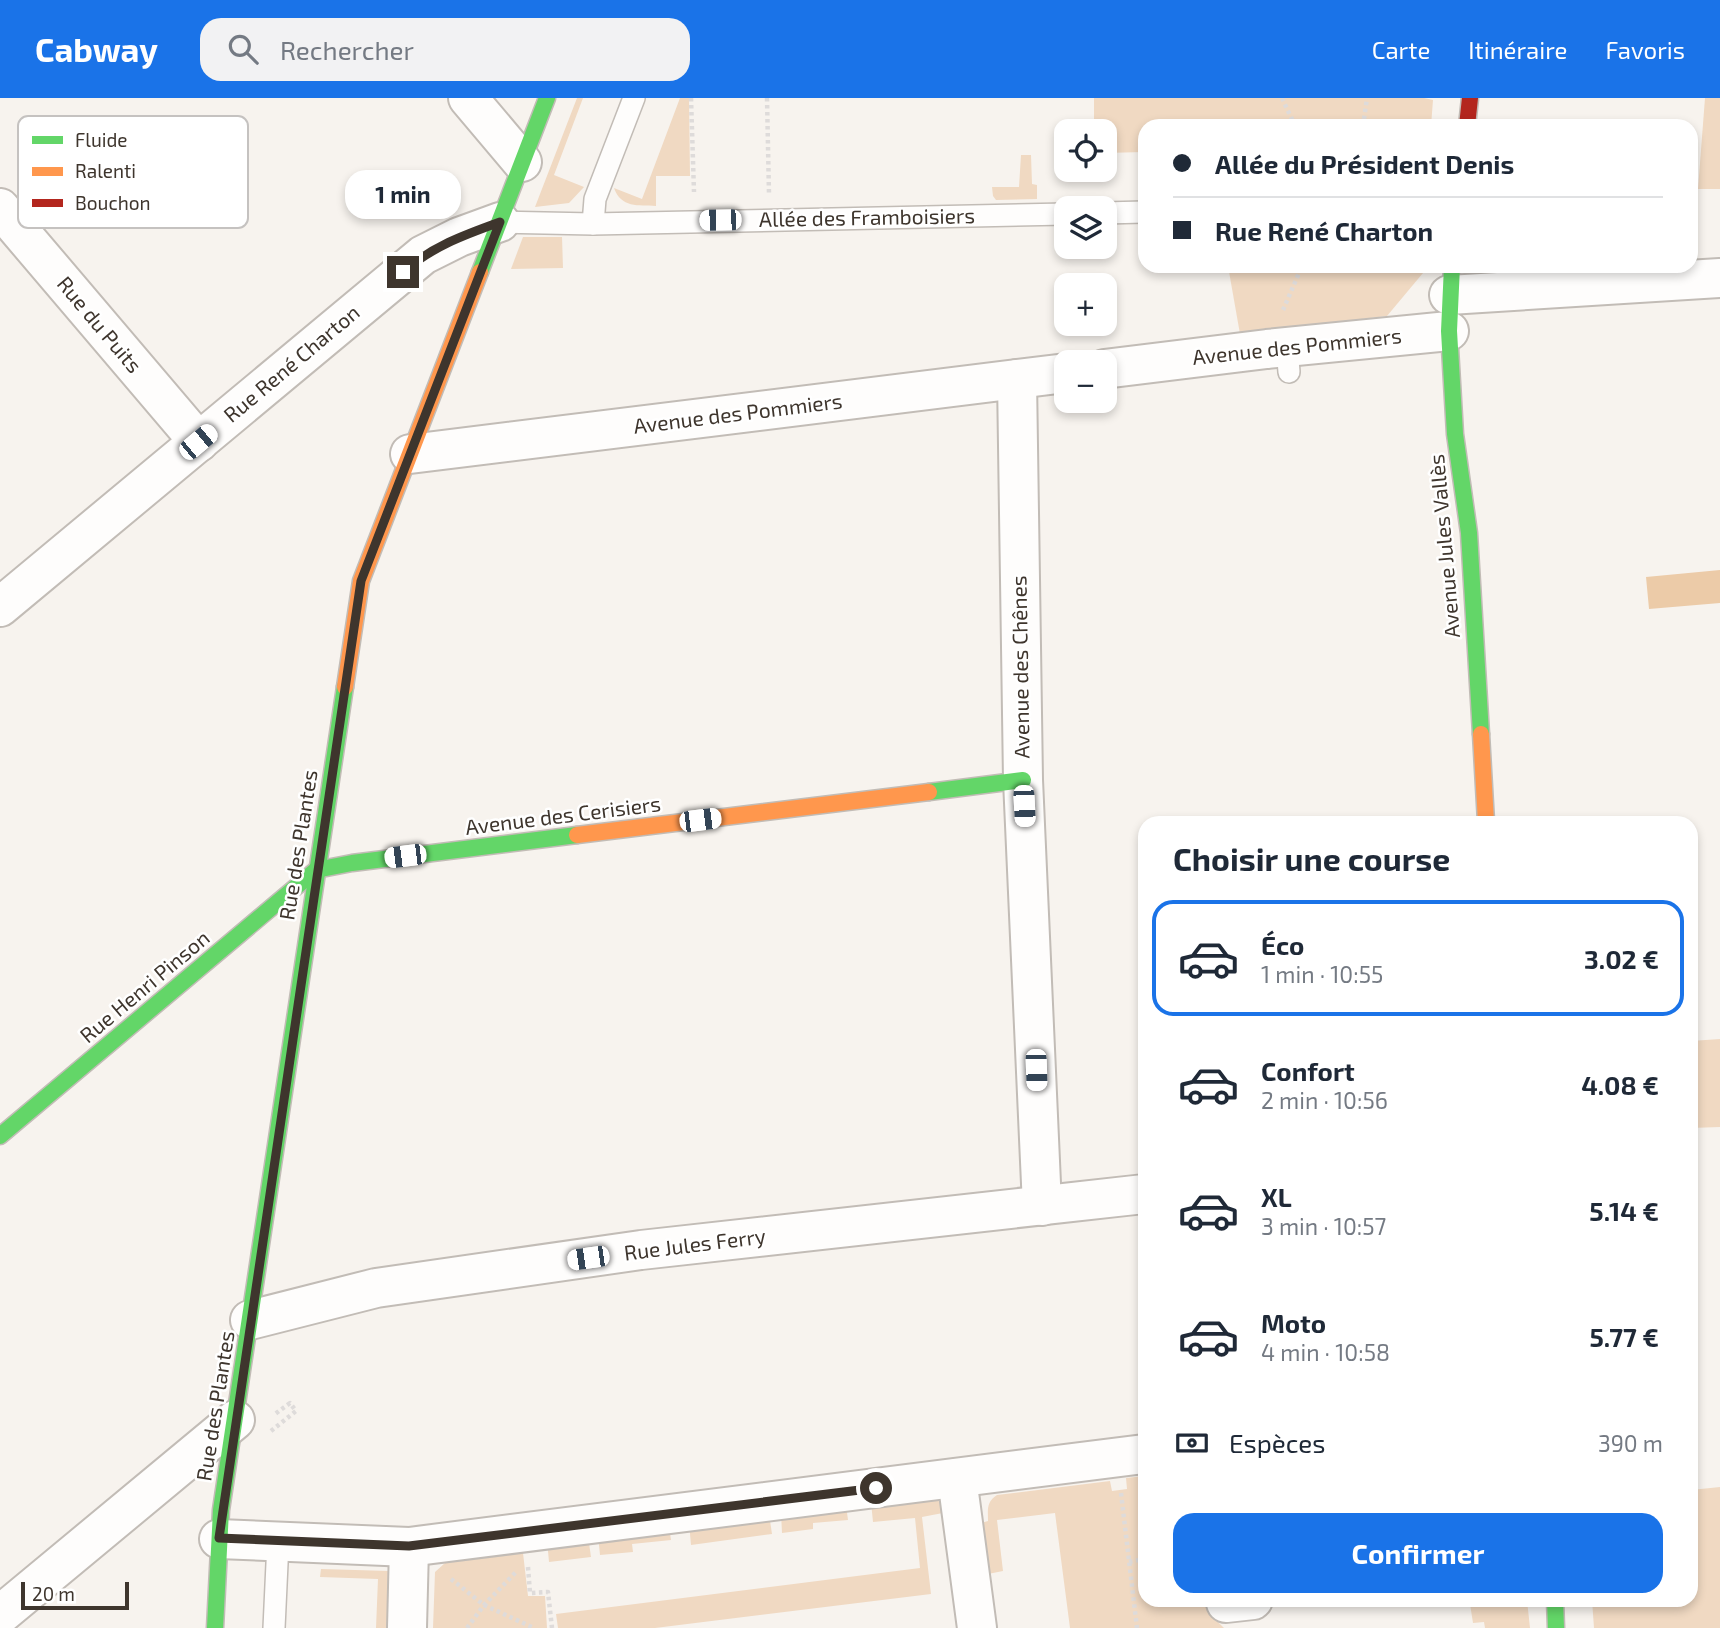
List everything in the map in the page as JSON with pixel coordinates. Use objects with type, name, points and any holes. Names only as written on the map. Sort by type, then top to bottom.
[{"type":"street","points":[[468,98],[522,162]]},
{"type":"street","name":"Rue des Plantes","points":[[215,1628],[219,1538],[258,1424],[250,1320],[361,581],[547,98]]},
{"type":"street","points":[[1468,119],[1470,98]]},
{"type":"street","name":"Rue du Puits","points":[[0,208],[198,442]]},
{"type":"street","name":"Rue René Charton","points":[[0,607],[423,254],[500,222]]},
{"type":"street","name":"Avenue des Pommiers","points":[[1117,368],[1281,356],[1450,298],[1626,275],[1720,278]]},
{"type":"street","name":"Avenue Jules Vallès","points":[[1450,298],[1455,434],[1469,533],[1486,816]]},
{"type":"street","name":"Avenue des Pommiers","points":[[410,454],[1054,374]]},
{"type":"street","name":"Avenue des Chênes","points":[[1017,379],[1023,779],[1042,1206]]},
{"type":"street","name":"Avenue des Cerisiers","points":[[316,870],[352,863],[1023,779]]},
{"type":"street","name":"Rue Henri Pinson","points":[[0,1136],[316,870]]},
{"type":"street","name":"Rue Jules Ferry","points":[[250,1320],[389,1286],[641,1250],[1138,1195]]},
{"type":"street","points":[[0,1615],[258,1424]]},
{"type":"street","points":[[219,1538],[409,1546],[1138,1455]]},
{"type":"street","points":[[957,1478],[977,1628]]},
{"type":"street","points":[[407,1628],[409,1546]]},
{"type":"street","points":[[1555,1607],[1556,1628]]},
{"type":"lane","points":[[593,223],[595,199],[634,98]]},
{"type":"lane","points":[[1117,213],[1138,212]]},
{"type":"lane","name":"Allée des Framboisiers","points":[[500,222],[593,223],[1054,214]]},
{"type":"lane","points":[[274,1628],[278,1542]]},
{"type":"path","points":[[691,98],[695,221]]},
{"type":"path","points":[[767,98],[770,219]]},
{"type":"path","points":[[1282,98],[1292,119]]},
{"type":"path","points":[[1364,119],[1367,98]]},
{"type":"path","points":[[290,1402],[296,1411],[258,1424],[290,1402]]},
{"type":"path","points":[[1121,1489],[1137,1628]]},
{"type":"path","points":[[467,1628],[484,1605],[527,1560],[530,1593],[548,1592],[552,1628]]},
{"type":"path","points":[[1129,1562],[1138,1560]]},
{"type":"path","points":[[446,1576],[484,1605],[534,1628]]},
{"type":"shaded area","points":[[577,98],[583,98],[554,175],[584,187],[569,203],[535,207]]},
{"type":"shaded area","points":[[680,98],[689,98],[690,176],[656,176],[656,206],[626,202],[614,188],[642,199]]},
{"type":"shaded area","points":[[1094,98],[1433,100],[1432,119],[1138,119],[1138,152],[1117,153],[1117,119],[1094,119]]},
{"type":"shaded area","points":[[1705,98],[1720,98],[1720,189],[1698,189]]},
{"type":"shaded area","points":[[1021,155],[1031,155],[1032,184],[1037,185],[1037,199],[996,200],[992,187],[1019,187]]},
{"type":"shaded area","points":[[523,237],[562,237],[563,268],[511,269]]},
{"type":"shaded area","points":[[1229,273],[1423,273],[1387,316],[1240,334]]},
{"type":"shaded area","points":[[1720,570],[1720,603],[1649,609],[1646,577]]},
{"type":"shaded area","points":[[1720,1039],[1720,1127],[1698,1128],[1698,1041]]},
{"type":"shaded area","points":[[1138,1477],[1138,1607],[1207,1607],[1209,1613],[1224,1628],[1070,1628],[1055,1513],[997,1520],[1003,1571],[988,1574],[981,1523],[988,1521],[989,1503],[997,1495],[1110,1481],[1112,1491],[1127,1489],[1126,1478]]},
{"type":"shaded area","points":[[1720,1487],[1720,1628],[1594,1628],[1592,1607],[1698,1607],[1698,1489]]},
{"type":"shaded area","points":[[934,1498],[943,1504],[948,1512],[922,1517],[931,1594],[655,1628],[558,1628],[556,1614],[920,1568],[915,1518],[873,1522],[871,1502]]},
{"type":"shaded area","points":[[846,1505],[848,1520],[813,1523],[813,1529],[782,1533],[781,1513]]},
{"type":"shaded area","points":[[769,1514],[772,1534],[691,1545],[689,1522]]},
{"type":"shaded area","points":[[669,1527],[671,1540],[632,1544],[633,1552],[600,1555],[598,1535]]},
{"type":"shaded area","points":[[588,1536],[591,1557],[549,1562],[547,1540]]},
{"type":"shaded area","points":[[523,1553],[528,1596],[545,1596],[547,1628],[433,1628],[435,1572],[445,1563]]},
{"type":"shaded area","points":[[321,1569],[389,1571],[392,1577],[392,1628],[376,1628],[378,1579],[320,1577]]},
{"type":"shaded area","points":[[1470,1607],[1528,1607],[1530,1628],[1485,1628],[1484,1622],[1473,1623]]},
{"type":"traffic: fast","points":[[480,272],[547,98]]},
{"type":"traffic: fast","points":[[1452,273],[1449,331],[1455,434],[1469,533],[1481,734]]},
{"type":"traffic: fast","points":[[215,1628],[221,1510],[345,687]]},
{"type":"traffic: fast","points":[[929,792],[1023,780]]},
{"type":"traffic: fast","points":[[0,1136],[316,870],[352,863],[577,835]]},
{"type":"traffic: fast","points":[[1555,1607],[1556,1628]]},
{"type":"traffic: slow","points":[[345,687],[361,581],[480,272]]},
{"type":"traffic: slow","points":[[1481,734],[1486,816]]},
{"type":"traffic: slow","points":[[577,835],[929,792]]},
{"type":"traffic: jam","points":[[1468,119],[1470,98]]},
{"type":"route","points":[[403,272],[423,254],[500,222],[361,581],[221,1510],[219,1538],[409,1546],[876,1488]]}]
